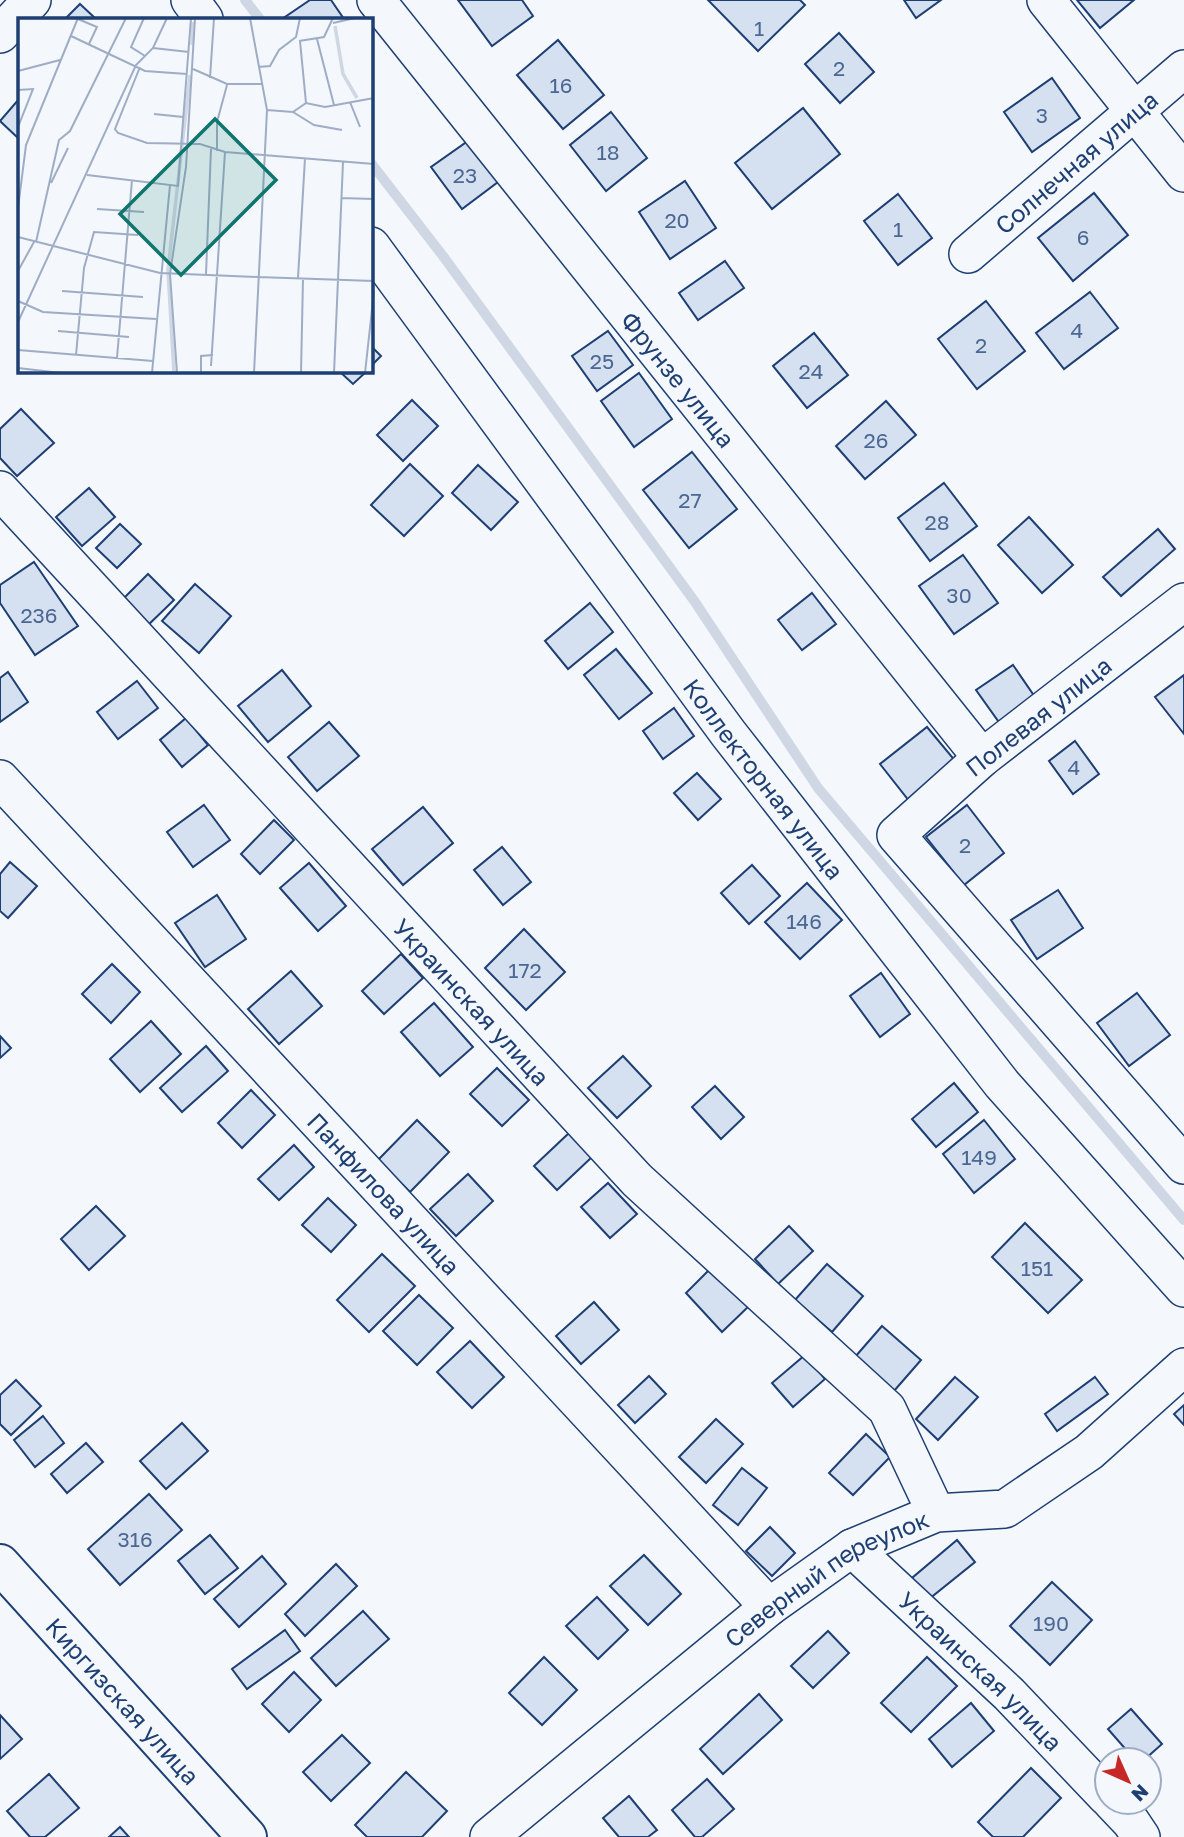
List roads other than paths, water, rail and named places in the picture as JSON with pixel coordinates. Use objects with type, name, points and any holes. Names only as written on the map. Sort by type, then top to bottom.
[{"type":"main road","name":"Киргизская улица","points":[[0,1564],[247,1837]]},
{"type":"street","points":[[0,34],[32,0]]},
{"type":"street","points":[[190,0],[203,18]]},
{"type":"street","name":"Фрунзе улица","points":[[376,0],[982,758]]},
{"type":"street","points":[[1046,0],[1184,173]]},
{"type":"street","name":"Солнечная улица","points":[[968,254],[1184,69]]},
{"type":"street","name":"Коллекторная улица","points":[[373,249],[729,733],[1002,1084],[1184,1288]]},
{"type":"street","name":"Украинская улица","points":[[0,490],[637,1180],[887,1409],[936,1513]]},
{"type":"street","name":"Полевая улица","points":[[1184,602],[982,758],[896,835],[1184,1165]]},
{"type":"street","name":"Панфилова улица","points":[[0,779],[769,1607]]},
{"type":"street","name":"Северный переулок","points":[[489,1837],[769,1607],[852,1548],[936,1513],[1005,1509],[1089,1452],[1184,1367]]},
{"type":"street","name":"Украинская улица","points":[[852,1548],[1009,1694],[1093,1782]]},
{"type":"street","points":[[1124,1816],[1141,1837]]},
{"type":"waterway","points":[[245,0],[259,18]]},
{"type":"waterway","points":[[373,166],[443,256],[695,602],[818,788],[1184,1220]]}]
